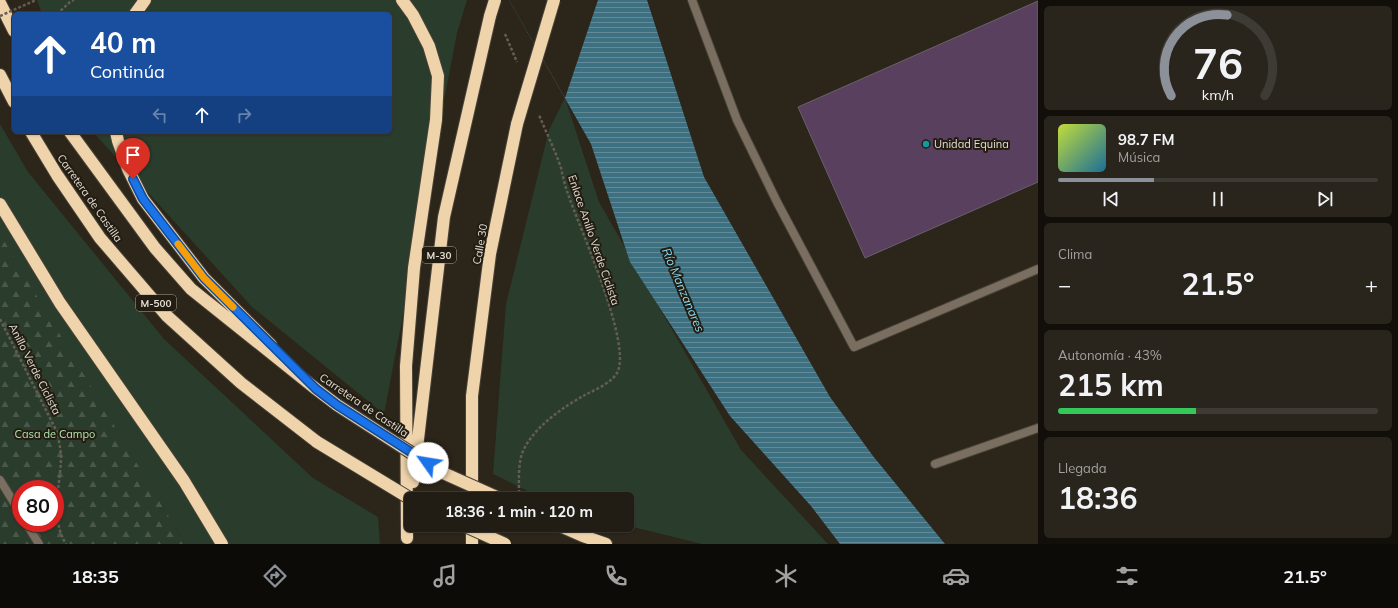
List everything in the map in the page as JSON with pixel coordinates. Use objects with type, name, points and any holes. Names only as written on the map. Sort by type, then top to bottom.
[{"type":"highway","points":[[136,12],[145,0]]},
{"type":"highway","points":[[402,0],[413,15],[429,46],[438,76],[436,120],[414,268],[406,366],[407,541]]},
{"type":"highway","name":"M-30","points":[[412,492],[444,217],[490,16],[495,0]]},
{"type":"highway","name":"Calle 30","points":[[472,492],[472,396],[490,254],[517,124],[554,0]]},
{"type":"highway","points":[[0,3],[12,27]]},
{"type":"highway","points":[[0,75],[12,98]]},
{"type":"highway","name":"Carretera de Castilla","points":[[32,134],[57,175],[100,238],[166,316],[240,383],[317,442],[404,496]]},
{"type":"highway","name":"Carretera de Castilla","points":[[71,134],[155,248],[191,289],[337,405],[441,472],[485,492]]},
{"type":"highway","points":[[116,134],[128,169],[143,199],[204,278],[316,389]]},
{"type":"highway","points":[[0,204],[60,303],[184,481],[222,544]]},
{"type":"highway","points":[[472,532],[472,544]]},
{"type":"highway","points":[[478,532],[505,544]]},
{"type":"highway","points":[[574,532],[606,544]]},
{"type":"street","points":[[692,0],[737,120],[777,202],[854,347],[1038,269]]},
{"type":"street","points":[[935,464],[1038,428]]},
{"type":"street","points":[[0,480],[12,499]]},
{"type":"street","points":[[32,532],[39,544]]},
{"type":"path","points":[[0,16],[36,0]]},
{"type":"path","points":[[59,12],[74,0]]},
{"type":"path","points":[[503,29],[518,65]]},
{"type":"path","name":"Enlace Anillo Verde Ciclista","points":[[518,492],[520,465],[523,451],[536,430],[572,402],[606,384],[617,372],[621,358],[619,340],[604,287],[567,193],[560,167],[536,109]]},
{"type":"path","name":"Anillo Verde Ciclista","points":[[0,319],[57,432],[61,457],[56,506],[59,525],[66,544]]},
{"type":"green space","points":[[37,0],[467,0],[457,33],[384,414],[252,307],[95,134],[392,134],[392,12],[41,12]]},
{"type":"green space","points":[[565,98],[599,202],[741,450],[828,544],[702,544],[634,527],[634,492],[530,492],[493,474],[506,304],[549,130]]},
{"type":"green space","points":[[0,124],[28,172],[164,339],[313,478],[378,517],[380,544],[185,544],[0,238]]},
{"type":"green space","name":"Casa de Campo","points":[[0,234],[185,544],[0,544]]},
{"type":"water","name":"Río Manzanares","points":[[509,0],[647,0],[704,177],[830,397],[873,456],[945,544],[840,544],[811,506],[730,416],[630,262],[591,144]]},
{"type":"pier","points":[[509,0],[598,0],[565,98]]},
{"type":"building","name":"Unidad Equina","points":[[1038,1],[1038,182],[865,258],[798,107]]},
{"type":"slow traffic","points":[[178,244],[204,278],[233,307]]},
{"type":"place","name":"Unidad Equina","points":[[926,144]]},
{"type":"route","points":[[133,179],[143,199],[204,278],[316,389],[337,405],[428,463]]}]
